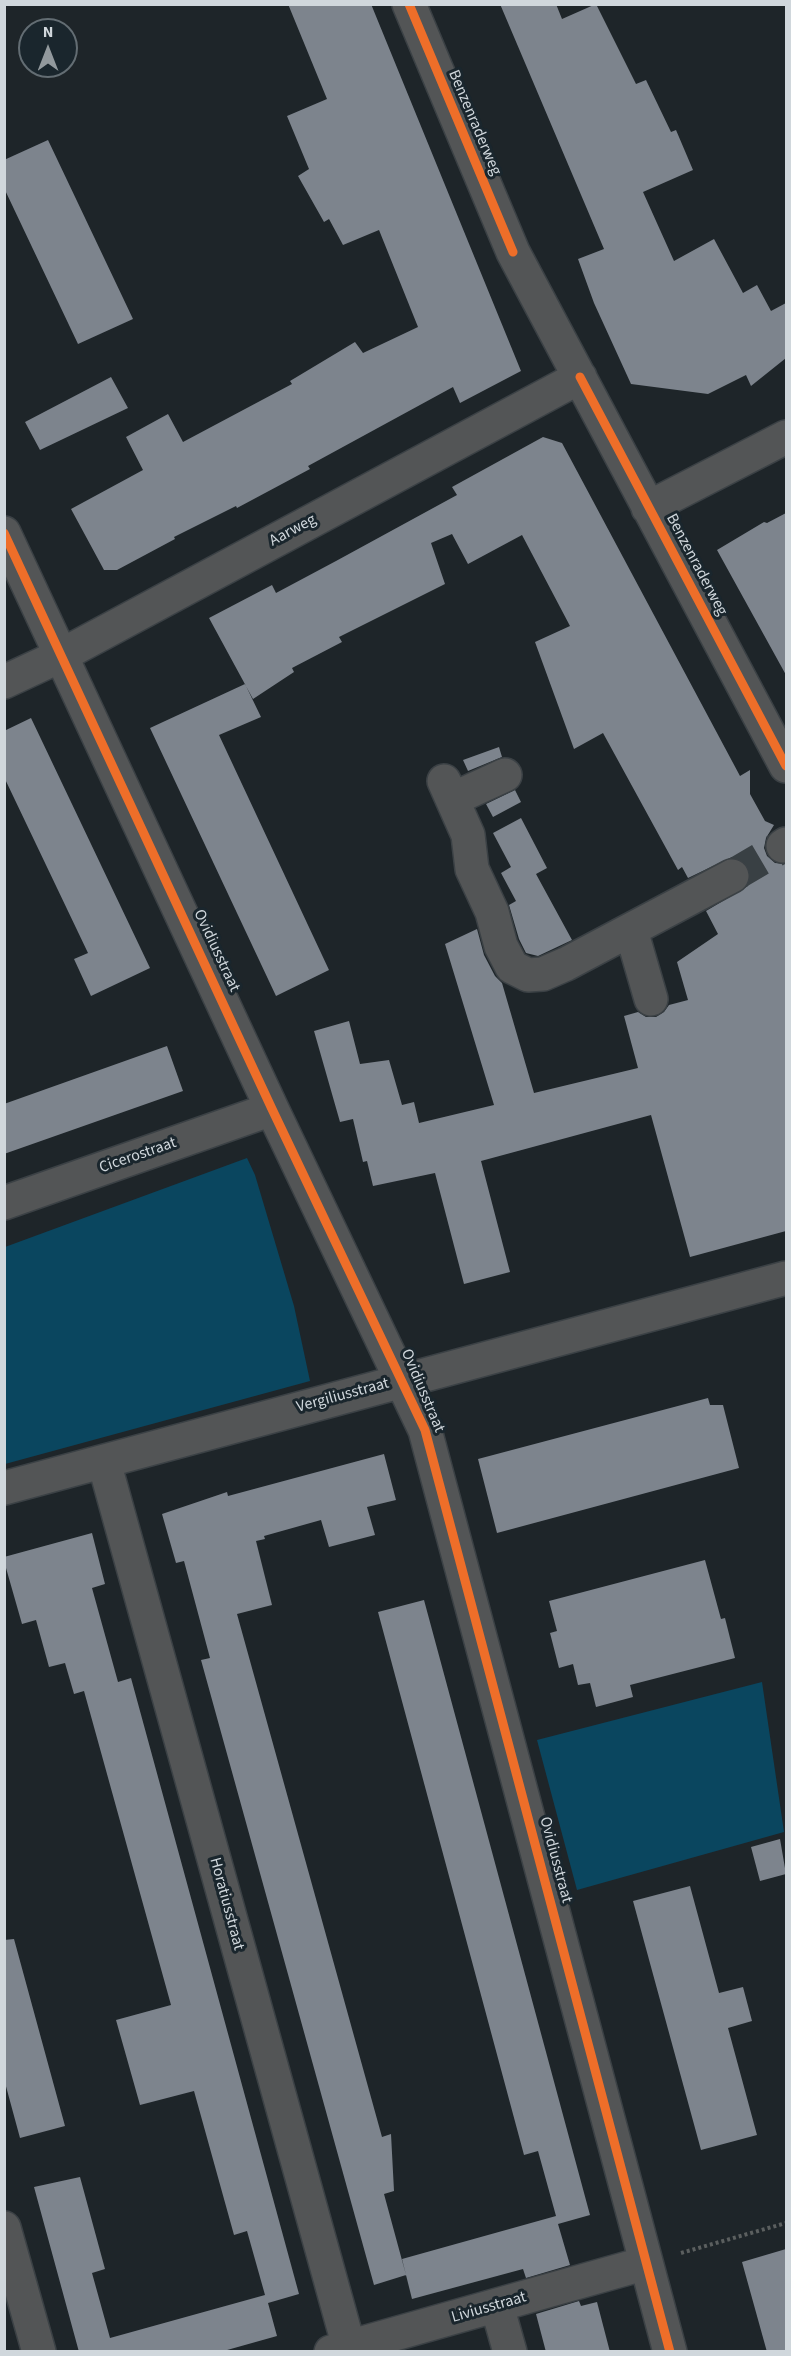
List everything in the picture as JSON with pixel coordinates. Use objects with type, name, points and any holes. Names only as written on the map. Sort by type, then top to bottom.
[{"type":"street","name":"Benzenraderweg","points":[[409,4],[513,252],[786,766]]},
{"type":"street","name":"Aarweg","points":[[4,682],[62,655],[580,377]]},
{"type":"street","points":[[648,508],[786,437]]},
{"type":"street","name":"Ovidiusstraat","points":[[4,533],[272,1109],[403,1379],[425,1430],[670,2352]]},
{"type":"street","points":[[505,775],[448,790],[468,835],[471,868],[492,912],[501,946],[512,967],[528,975],[543,974],[732,876]]},
{"type":"street","points":[[631,930],[651,999]]},
{"type":"street","name":"Cicerostraat","points":[[4,1203],[272,1109]]},
{"type":"street","name":"Vergiliusstraat","points":[[4,1488],[786,1278]]},
{"type":"street","name":"Horatiusstraat","points":[[104,1462],[340,2349]]},
{"type":"street","points":[[4,2228],[39,2352]]},
{"type":"street","name":"Liviusstraat","points":[[340,2349],[646,2263]]},
{"type":"street","points":[[497,2306],[510,2352]]},
{"type":"path","points":[[646,2263],[786,2223]]},
{"type":"shaded area","points":[[247,1158],[255,1175],[294,1306],[310,1381],[5,1464],[5,1247]]},
{"type":"shaded area","points":[[762,1682],[784,1832],[577,1890],[537,1740]]},
{"type":"building","points":[[288,4],[371,4],[521,371],[460,403],[453,387],[308,466],[310,469],[237,508],[236,506],[174,537],[175,539],[117,570],[104,570],[71,509],[143,470],[126,437],[168,414],[183,442],[292,384],[290,381],[355,342],[363,353],[418,327],[379,230],[343,245],[329,219],[324,222],[298,176],[309,169],[287,116],[327,99]]},
{"type":"building","points":[[500,4],[556,4],[562,19],[596,4],[636,84],[646,80],[671,132],[676,130],[693,170],[643,192],[674,261],[714,239],[743,293],[757,285],[771,311],[786,303],[786,358],[751,386],[746,375],[708,394],[631,384],[594,303],[578,259],[604,249]]},
{"type":"building","points":[[48,140],[133,319],[78,344],[4,188],[4,160]]},
{"type":"building","points":[[111,377],[128,408],[40,450],[25,422]]},
{"type":"building","points":[[543,437],[562,443],[740,776],[750,770],[750,794],[765,821],[774,825],[766,838],[764,848],[767,856],[775,863],[786,864],[786,1231],[690,1257],[651,1115],[481,1161],[510,1272],[464,1284],[435,1173],[373,1186],[367,1161],[363,1162],[353,1119],[340,1122],[314,1031],[349,1021],[360,1064],[389,1060],[402,1105],[414,1102],[419,1123],[494,1105],[445,944],[477,929],[484,955],[495,976],[502,983],[534,1093],[638,1068],[624,1016],[638,1012],[646,1017],[656,1017],[669,1005],[688,1000],[677,962],[718,934],[706,911],[748,886],[751,877],[749,868],[741,860],[732,857],[688,878],[682,867],[678,870],[603,733],[574,749],[535,642],[570,626],[522,535],[468,564],[452,534],[431,543],[445,584],[339,637],[342,642],[292,668],[294,672],[253,699],[209,618],[272,585],[276,593],[336,561],[457,495],[452,487]]},
{"type":"building","points":[[786,513],[786,675],[717,550],[764,522],[767,523]]},
{"type":"building","points":[[245,684],[261,717],[219,735],[329,970],[276,996],[150,728]]},
{"type":"building","points":[[31,718],[150,968],[91,996],[74,959],[88,953],[4,777],[4,731]]},
{"type":"building","points":[[499,747],[502,757],[468,771],[463,760]]},
{"type":"building","points":[[515,790],[521,802],[493,817],[486,804]]},
{"type":"building","points":[[521,818],[547,868],[536,874],[572,940],[538,956],[526,953],[519,939],[509,905],[516,901],[501,873],[511,867],[493,833]]},
{"type":"building","points":[[167,1046],[183,1091],[4,1154],[4,1104]]},
{"type":"building","points":[[708,1398],[710,1405],[723,1405],[739,1468],[497,1533],[478,1459]]},
{"type":"building","points":[[384,1454],[396,1500],[367,1507],[375,1535],[329,1547],[321,1520],[264,1536],[265,1539],[256,1541],[272,1605],[237,1614],[382,2137],[391,2134],[394,2191],[384,2194],[406,2275],[374,2285],[201,1660],[210,1658],[184,1561],[176,1563],[162,1514],[227,1492],[228,1496]]},
{"type":"building","points":[[92,1533],[105,1584],[92,1588],[118,1682],[131,1678],[299,2294],[268,2303],[277,2336],[220,2352],[79,2352],[34,2187],[80,2177],[105,2269],[92,2273],[110,2338],[265,2295],[247,2231],[234,2235],[194,2091],[140,2105],[116,2020],[171,2005],[84,1691],[74,1694],[65,1663],[49,1667],[36,1620],[22,1624],[4,1561],[4,1557]]},
{"type":"building","points":[[705,1560],[721,1619],[725,1618],[735,1658],[630,1685],[633,1697],[596,1707],[590,1683],[578,1685],[573,1664],[559,1668],[550,1633],[557,1631],[549,1601]]},
{"type":"building","points":[[424,1600],[590,2215],[558,2224],[570,2265],[526,2278],[523,2269],[412,2299],[402,2259],[556,2216],[538,2151],[524,2155],[378,1612]]},
{"type":"building","points":[[780,1839],[786,1874],[760,1881],[751,1847]]},
{"type":"building","points":[[690,1886],[719,1993],[743,1987],[752,2021],[728,2028],[757,2135],[701,2150],[633,1901]]},
{"type":"building","points":[[14,1939],[65,2126],[20,2138],[4,2079],[4,1940]]},
{"type":"building","points":[[786,2249],[786,2352],[767,2352],[742,2262]]},
{"type":"building","points":[[579,2301],[581,2306],[597,2302],[610,2352],[546,2352],[536,2314]]},
{"type":"tunnel","points":[[732,876],[783,846]]},
{"type":"cycle path","points":[[409,4],[513,252]]},
{"type":"cycle path","points":[[580,377],[786,766]]},
{"type":"cycle path","points":[[4,533],[272,1109],[425,1430],[670,2352]]}]
